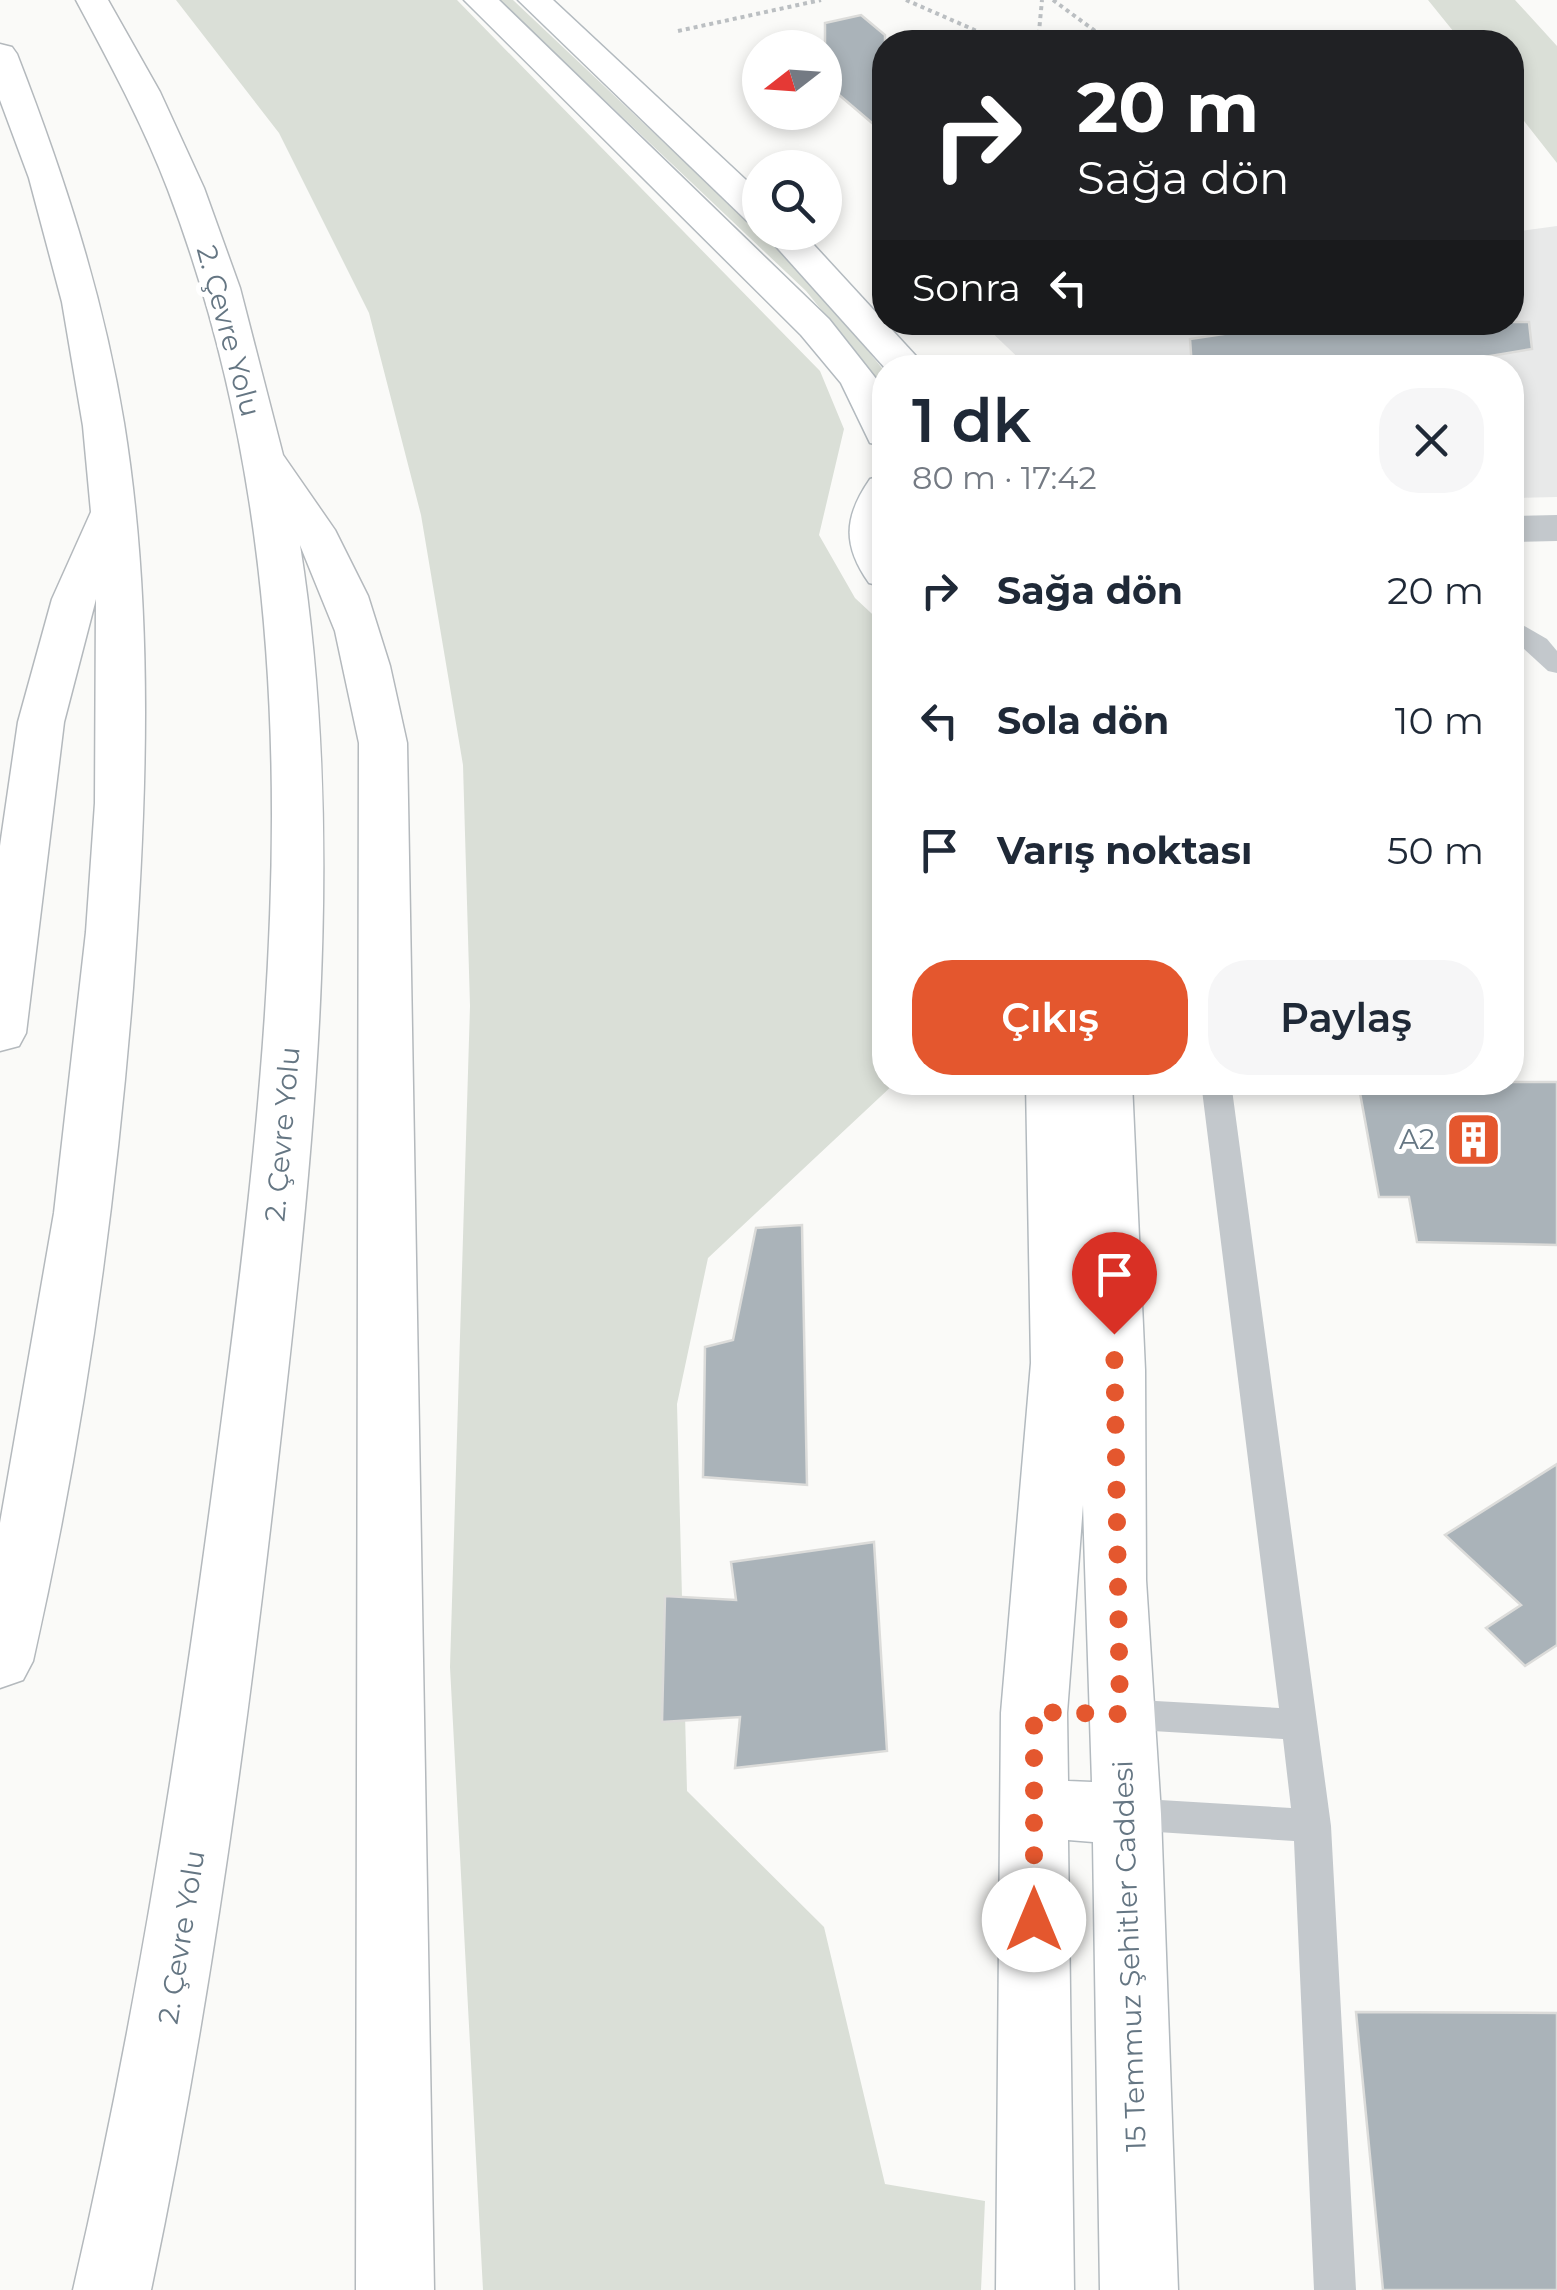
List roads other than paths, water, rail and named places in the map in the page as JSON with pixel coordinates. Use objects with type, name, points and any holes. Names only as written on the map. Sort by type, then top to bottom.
[{"type":"main road","name":"2. Çevre Yolu","points":[[92,0],[132,66],[214,265],[259,448],[288,610],[300,809],[297,939],[280,1180],[217,1711],[159,2073],[112,2290]]},
{"type":"main road","points":[[480,0],[815,327],[860,380],[872,406]]},
{"type":"main road","points":[[534,0],[742,195]]},
{"type":"main road","points":[[0,54],[25,112],[61,220],[94,359],[116,505],[124,637],[117,893],[91,1150],[56,1394],[0,1661]]},
{"type":"main road","points":[[798,250],[872,330]]},
{"type":"main road","points":[[876,335],[895,355]]},
{"type":"main road","points":[[259,448],[302,506],[340,574],[370,663],[383,743],[395,2290]]},
{"type":"main road","points":[[0,1032],[41,722],[74,600],[116,505]]},
{"type":"main road","points":[[872,526],[866,538],[872,558]]},
{"type":"main road","points":[[1035,2290],[1034,1712],[1048,1577],[1061,1363],[1053,1095]]},
{"type":"main road","name":"15 Temmuz Şehitler Caddesi","points":[[1105,1095],[1139,2290]]},
{"type":"main road","points":[[1034,1712],[1120,1714]]},
{"type":"main road","points":[[1034,1808],[1127,1814]]},
{"type":"street","points":[[1524,529],[1557,528]]},
{"type":"lane","points":[[1524,634],[1557,666]]},
{"type":"lane","points":[[1218,1095],[1312,1826],[1335,2290]]},
{"type":"lane","points":[[1120,1714],[1299,1725]]},
{"type":"lane","points":[[1127,1814],[1312,1826]]},
{"type":"place","name":"A2","points":[[1474,1139]]}]
